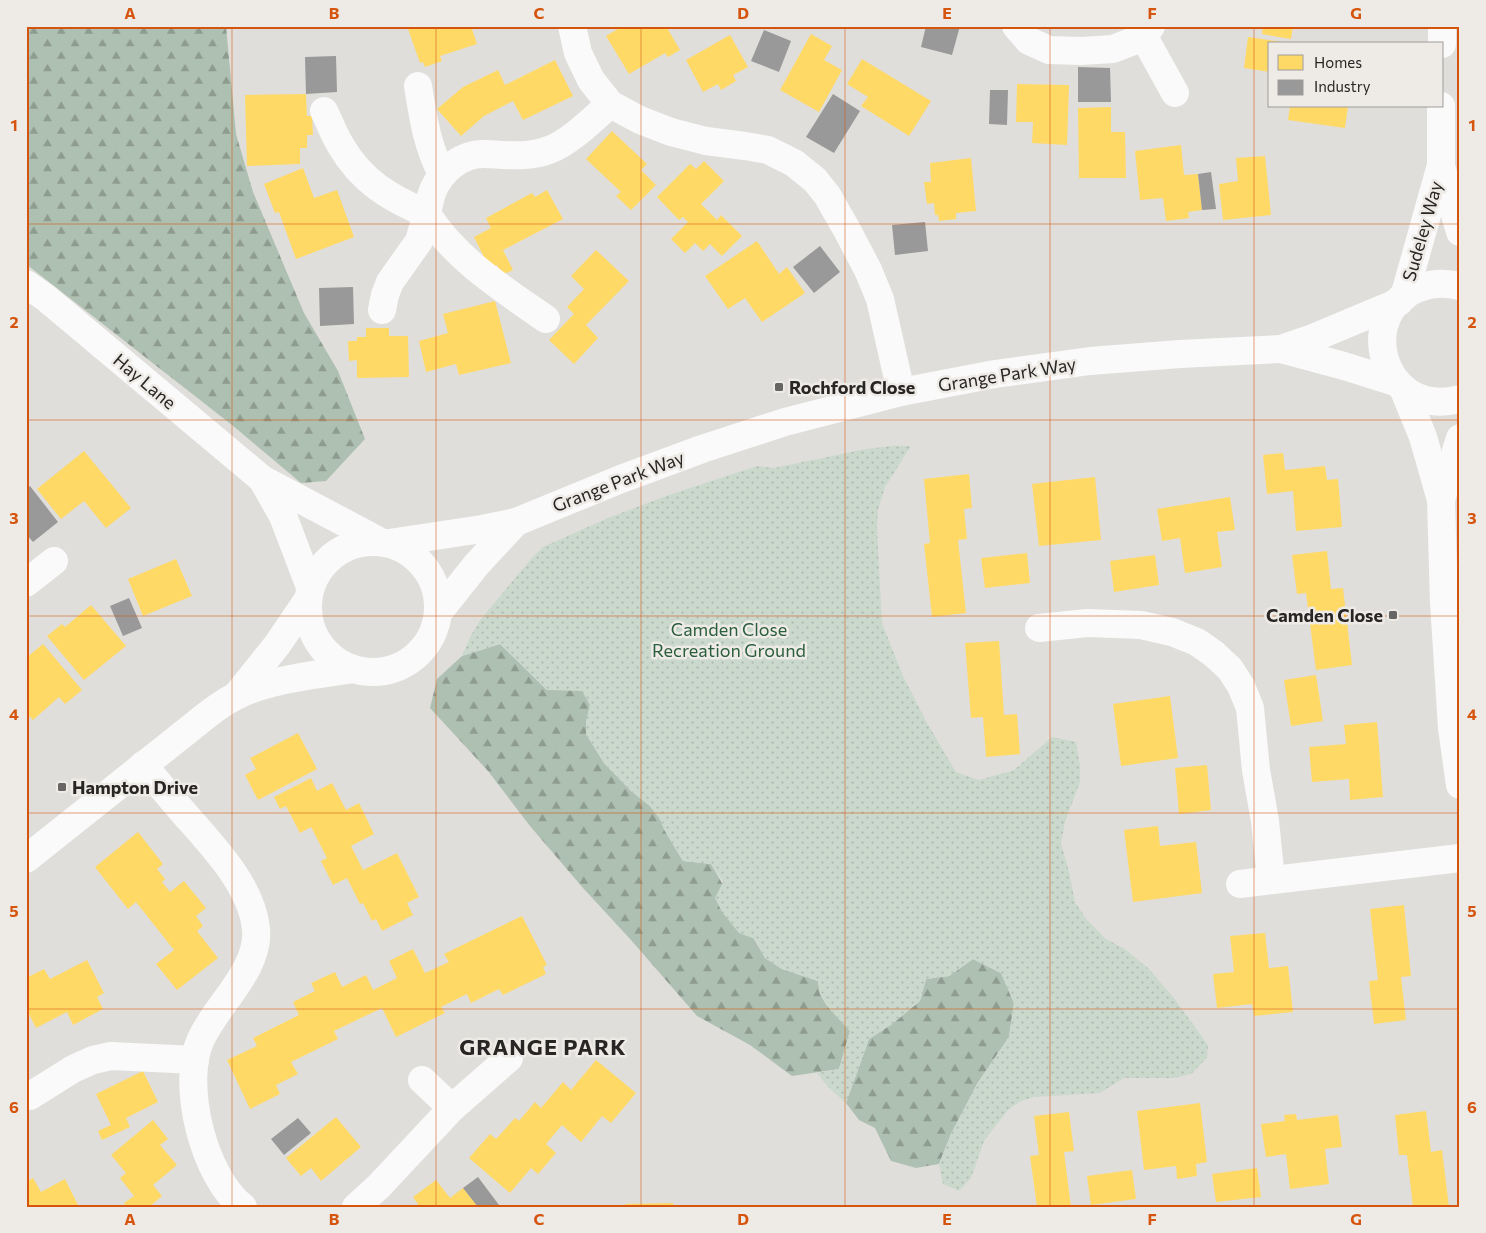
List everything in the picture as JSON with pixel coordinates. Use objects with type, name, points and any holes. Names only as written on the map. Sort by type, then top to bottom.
[{"type":"street","points":[[572,26],[578,53],[591,80],[610,104],[640,120],[671,132],[706,141],[768,150],[794,163],[815,180],[827,195],[868,270],[880,300],[901,392]]},
{"type":"street","points":[[1016,26],[1029,41],[1049,50],[1113,49],[1147,32],[1175,93]]},
{"type":"street","points":[[1442,26],[1442,42]]},
{"type":"street","points":[[418,86],[426,134],[434,159],[442,174]]},
{"type":"street","points":[[382,310],[390,282],[420,241],[433,190],[442,174],[456,162],[468,156],[482,154],[529,156],[550,150],[573,136],[610,104]]},
{"type":"street","name":"Sudeley Way","points":[[1441,108],[1441,165],[1460,232]]},
{"type":"street","points":[[324,111],[340,145],[365,178],[380,191],[426,214],[434,226],[462,256],[490,280],[546,319]]},
{"type":"street","name":"Sudeley Way","points":[[1401,299],[1441,165]]},
{"type":"street","name":"Hay Lane","points":[[26,284],[46,298],[262,479],[385,543]]},
{"type":"street","name":"Grange Park Way","points":[[385,543],[482,529],[516,522],[621,479],[702,449],[785,422],[901,392],[995,374],[1090,361],[1281,349],[1321,334],[1431,284],[1460,286]]},
{"type":"street","points":[[1401,299],[1386,320],[1382,342],[1389,371],[1400,386],[1423,437],[1441,500],[1444,602],[1460,785]]},
{"type":"street","name":"Grange Park Way","points":[[1281,349],[1344,366],[1400,386],[1415,396],[1429,401],[1444,402],[1460,399]]},
{"type":"street","points":[[1441,500],[1460,438]]},
{"type":"street","name":"Hay Lane","points":[[262,479],[284,516],[309,594]]},
{"type":"street","name":"Grange Park Way","points":[[438,613],[477,564],[516,522]]},
{"type":"street","name":"Grange Park Way","points":[[237,695],[277,646],[309,594],[316,574],[322,565],[330,556],[360,542],[385,543],[399,546],[414,556],[428,572],[436,590],[438,613],[435,627],[429,639],[414,657],[407,663],[385,671],[371,672],[353,669],[340,664],[318,644],[309,624],[309,594]]},
{"type":"street","points":[[26,582],[54,561]]},
{"type":"street","points":[[1039,628],[1087,624],[1141,625],[1172,632],[1197,642],[1230,669],[1241,686],[1250,708],[1256,770],[1265,821],[1271,880]]},
{"type":"street","name":"Grange Park Way","points":[[26,859],[207,715],[237,695],[265,685],[353,669]]},
{"type":"street","points":[[143,765],[218,853],[232,873],[245,893],[256,928],[255,945],[249,962],[200,1040],[195,1060],[194,1083],[196,1107],[206,1152],[216,1174],[244,1207]]},
{"type":"street","points":[[1240,884],[1460,858]]},
{"type":"street","points":[[30,1096],[73,1069],[93,1060],[112,1056],[195,1060]]},
{"type":"street","points":[[356,1207],[379,1186],[452,1108],[508,1058]]},
{"type":"street","points":[[422,1080],[452,1108]]},
{"type":"green space","points":[[26,26],[226,26],[236,134],[253,192],[304,313],[338,371],[365,439],[326,481],[301,483],[232,425],[26,264]]},
{"type":"green space","name":"Camden Close Recreation Ground","points":[[911,446],[885,487],[878,510],[877,527],[882,623],[903,676],[926,721],[956,772],[979,780],[1014,770],[1052,737],[1076,742],[1080,766],[1080,782],[1065,822],[1061,843],[1075,902],[1087,920],[1106,939],[1125,949],[1148,968],[1174,998],[1208,1045],[1207,1058],[1191,1074],[1174,1078],[1124,1078],[1100,1093],[1034,1097],[1021,1101],[1008,1110],[984,1141],[971,1178],[959,1191],[943,1184],[939,1164],[951,1134],[977,1084],[1009,1037],[1014,1003],[1001,973],[973,959],[949,976],[926,979],[920,1001],[892,1024],[869,1039],[846,1103],[828,1087],[817,1073],[839,1069],[850,1031],[827,1006],[820,994],[818,981],[782,969],[765,958],[755,939],[739,933],[722,912],[715,898],[723,882],[711,864],[683,861],[660,819],[650,806],[631,791],[604,763],[586,734],[586,722],[590,705],[582,691],[547,690],[500,644],[462,656],[470,637],[481,619],[543,547],[608,518],[666,496],[757,466],[774,468],[866,449]]},
{"type":"green space","points":[[500,644],[547,690],[582,690],[590,705],[586,722],[586,734],[604,763],[631,791],[650,806],[660,819],[683,861],[711,864],[765,958],[782,969],[818,981],[820,994],[827,1006],[850,1031],[839,1069],[792,1076],[750,1045],[697,1016],[530,826],[488,771],[430,708],[437,679],[462,656]]},
{"type":"green space","points":[[973,959],[1001,973],[1014,1003],[1009,1037],[977,1084],[951,1134],[939,1164],[916,1168],[891,1161],[875,1128],[859,1120],[846,1103],[869,1039],[892,1024],[920,1001],[926,979],[949,976]]},
{"type":"building: Homes","points":[[407,26],[471,26],[477,44],[440,56],[442,61],[425,67],[423,62],[420,63]]},
{"type":"building: Homes","points":[[623,26],[649,26],[650,28],[652,26],[666,26],[680,50],[668,57],[665,53],[629,74],[606,36]]},
{"type":"building: Homes","points":[[1263,26],[1293,26],[1291,39],[1262,34]]},
{"type":"building: Homes","points":[[811,34],[832,46],[824,60],[842,70],[819,112],[780,90]]},
{"type":"building: Homes","points":[[730,35],[748,67],[733,75],[736,81],[721,90],[718,84],[703,92],[686,60]]},
{"type":"building: Homes","points":[[1248,37],[1283,42],[1268,42],[1268,72],[1244,68]]},
{"type":"building: Homes","points":[[862,59],[931,101],[909,136],[861,106],[868,97],[847,84]]},
{"type":"building: Homes","points":[[555,60],[573,96],[523,120],[513,101],[484,116],[461,136],[437,109],[463,87],[498,70],[505,85]]},
{"type":"building: Homes","points":[[1017,84],[1069,85],[1067,145],[1032,143],[1033,122],[1016,122]]},
{"type":"building: Homes","points":[[306,94],[307,116],[312,116],[313,135],[307,135],[307,148],[300,148],[300,164],[247,166],[245,95]]},
{"type":"building: Homes","points":[[1111,107],[1111,132],[1125,132],[1126,178],[1079,178],[1078,108]]},
{"type":"building: Homes","points":[[1290,108],[1348,108],[1345,128],[1288,120]]},
{"type":"building: Homes","points":[[612,131],[647,164],[641,170],[656,185],[631,210],[616,196],[621,192],[586,159]]},
{"type":"building: Homes","points":[[1181,145],[1184,175],[1198,174],[1202,210],[1188,212],[1189,218],[1166,221],[1163,198],[1140,200],[1135,151]]},
{"type":"building: Homes","points":[[1265,156],[1271,215],[1223,220],[1219,184],[1238,181],[1236,158]]},
{"type":"building: Homes","points":[[971,158],[976,211],[956,213],[956,219],[939,221],[938,215],[935,215],[934,203],[927,204],[924,182],[931,182],[930,163]]},
{"type":"building: Homes","points":[[704,161],[724,181],[701,204],[717,220],[721,215],[742,236],[722,256],[710,244],[703,251],[695,243],[685,253],[671,239],[688,222],[683,217],[679,220],[657,197],[690,164],[696,169]]},
{"type":"building: Homes","points":[[303,168],[314,198],[337,190],[354,237],[296,259],[279,212],[275,213],[264,184]]},
{"type":"building: Homes","points":[[547,190],[563,219],[503,250],[513,270],[502,275],[497,265],[490,269],[474,237],[491,228],[486,218],[532,193],[535,197]]},
{"type":"building: Homes","points":[[757,241],[779,274],[787,267],[805,293],[762,322],[745,298],[728,309],[705,276]]},
{"type":"building: Homes","points":[[596,250],[629,281],[586,325],[598,338],[574,364],[549,340],[574,314],[567,307],[584,289],[571,276]]},
{"type":"building: Homes","points":[[495,301],[511,363],[459,375],[456,364],[426,372],[419,341],[448,333],[443,314]]},
{"type":"building: Homes","points":[[366,328],[389,328],[389,336],[408,336],[409,377],[357,378],[357,360],[349,361],[348,341],[357,341],[357,337],[366,337]]},
{"type":"building: Homes","points":[[84,451],[131,508],[106,528],[84,501],[61,519],[37,489]]},
{"type":"building: Homes","points":[[1283,453],[1285,470],[1325,466],[1327,480],[1338,479],[1342,527],[1296,531],[1293,491],[1267,494],[1263,455]]},
{"type":"building: Homes","points":[[969,474],[972,508],[964,509],[967,539],[958,540],[966,613],[932,617],[924,544],[930,543],[924,479]]},
{"type":"building: Homes","points":[[1095,477],[1101,540],[1039,546],[1032,484]]},
{"type":"building: Homes","points":[[1230,497],[1235,530],[1217,532],[1222,567],[1185,573],[1180,538],[1162,541],[1157,509]]},
{"type":"building: Homes","points":[[1327,551],[1331,589],[1343,588],[1352,665],[1316,670],[1306,593],[1297,594],[1292,555]]},
{"type":"building: Homes","points":[[1027,553],[1030,583],[985,588],[981,558]]},
{"type":"building: Homes","points":[[1155,555],[1159,585],[1114,592],[1110,561]]},
{"type":"building: Homes","points":[[176,559],[192,596],[143,616],[128,579]]},
{"type":"building: Homes","points":[[91,605],[126,646],[84,680],[47,636],[62,624],[65,627]]},
{"type":"building: Homes","points":[[999,641],[1004,715],[1017,714],[1020,754],[986,757],[983,717],[971,718],[965,643]]},
{"type":"building: Homes","points":[[43,644],[82,690],[65,704],[59,697],[33,720],[26,712],[26,658]]},
{"type":"building: Homes","points":[[1316,675],[1323,721],[1291,726],[1284,680]]},
{"type":"building: Homes","points":[[1170,696],[1178,758],[1121,766],[1113,704]]},
{"type":"building: Homes","points":[[1377,722],[1383,797],[1350,800],[1349,779],[1312,782],[1309,747],[1346,744],[1344,725]]},
{"type":"building: Homes","points":[[298,733],[317,769],[258,800],[245,775],[256,769],[250,758]]},
{"type":"building: Homes","points":[[1207,765],[1211,810],[1179,814],[1175,768]]},
{"type":"building: Homes","points":[[311,778],[317,791],[332,783],[346,810],[359,803],[374,834],[351,846],[363,870],[397,853],[419,897],[407,903],[413,915],[382,931],[376,919],[372,921],[363,903],[360,904],[347,878],[333,885],[321,861],[327,858],[311,827],[300,833],[286,806],[280,809],[274,797]]},
{"type":"building: Homes","points":[[1158,826],[1160,846],[1196,842],[1202,893],[1133,902],[1124,830]]},
{"type":"building: Homes","points":[[138,832],[163,864],[157,869],[165,879],[162,882],[170,892],[184,881],[206,908],[196,916],[203,926],[197,931],[218,958],[177,990],[156,964],[174,950],[136,902],[128,909],[95,867]]},
{"type":"building: Homes","points":[[1404,905],[1411,976],[1401,977],[1406,1020],[1374,1024],[1369,981],[1378,980],[1370,909]]},
{"type":"building: Homes","points":[[522,916],[547,965],[543,967],[546,974],[503,995],[499,989],[471,1003],[467,994],[441,1007],[445,1013],[396,1037],[382,1008],[334,1031],[338,1039],[291,1062],[298,1074],[276,1085],[280,1094],[250,1109],[227,1060],[257,1046],[253,1038],[299,1015],[293,1002],[315,991],[311,983],[335,972],[342,987],[366,975],[373,990],[397,978],[389,961],[413,949],[425,973],[449,962],[444,954]]},
{"type":"building: Homes","points":[[1265,933],[1269,968],[1288,966],[1293,1012],[1254,1016],[1252,1004],[1217,1008],[1213,974],[1234,972],[1230,936]]},
{"type":"building: Homes","points":[[87,960],[104,993],[97,997],[103,1009],[73,1025],[67,1012],[36,1028],[26,1008],[26,978],[44,969],[50,979]]},
{"type":"building: Homes","points":[[596,1060],[636,1093],[611,1123],[602,1116],[581,1142],[562,1125],[546,1144],[556,1153],[538,1174],[531,1168],[510,1193],[469,1158],[490,1134],[496,1139],[515,1118],[519,1121],[535,1102],[541,1108],[563,1082],[571,1090]]},
{"type":"building: Homes","points":[[143,1071],[158,1102],[126,1118],[130,1127],[102,1140],[98,1131],[111,1125],[96,1094]]},
{"type":"building: Homes","points":[[1200,1103],[1207,1162],[1196,1164],[1197,1176],[1177,1179],[1176,1166],[1144,1170],[1137,1111]]},
{"type":"building: Homes","points":[[1426,1111],[1431,1152],[1442,1150],[1449,1207],[1413,1207],[1407,1155],[1399,1155],[1395,1115]]},
{"type":"building: Homes","points":[[1069,1112],[1074,1151],[1064,1152],[1071,1207],[1037,1207],[1030,1156],[1039,1155],[1034,1116]]},
{"type":"building: Homes","points":[[1296,1114],[1297,1120],[1338,1115],[1342,1147],[1325,1149],[1329,1184],[1290,1189],[1286,1154],[1266,1157],[1261,1124],[1285,1121],[1284,1115]]},
{"type":"building: Homes","points":[[336,1117],[361,1147],[321,1181],[311,1168],[301,1176],[286,1158]]},
{"type":"building: Homes","points":[[153,1120],[168,1139],[160,1145],[177,1165],[153,1185],[162,1196],[149,1207],[127,1207],[124,1203],[134,1196],[120,1178],[126,1173],[111,1155]]},
{"type":"building: Homes","points":[[1257,1168],[1261,1197],[1216,1202],[1212,1174]]},
{"type":"building: Homes","points":[[1132,1170],[1136,1199],[1091,1205],[1087,1176]]},
{"type":"building: Homes","points":[[33,1178],[41,1192],[65,1179],[79,1207],[26,1207],[26,1182]]},
{"type":"building: Homes","points":[[436,1180],[450,1198],[463,1188],[478,1207],[415,1207],[418,1204],[413,1197]]},
{"type":"building: Homes","points":[[673,1203],[673,1207],[625,1207],[625,1204]]},
{"type":"building: Industry","points":[[926,26],[960,26],[952,55],[921,47]]},
{"type":"building: Industry","points":[[764,30],[791,41],[779,72],[751,61]]},
{"type":"building: Industry","points":[[336,56],[337,92],[306,94],[305,57]]},
{"type":"building: Industry","points":[[1078,67],[1110,68],[1111,102],[1078,102]]},
{"type":"building: Industry","points":[[990,90],[1008,90],[1007,125],[989,124]]},
{"type":"building: Industry","points":[[833,94],[860,111],[834,153],[806,137]]},
{"type":"building: Industry","points":[[1211,172],[1216,209],[1202,210],[1198,174]]},
{"type":"building: Industry","points":[[925,222],[928,251],[895,255],[892,225]]},
{"type":"building: Industry","points":[[820,246],[840,272],[814,293],[793,267]]},
{"type":"building: Industry","points":[[353,287],[354,324],[320,326],[319,288]]},
{"type":"building: Industry","points":[[30,486],[58,522],[33,542],[26,534],[26,489]]},
{"type":"building: Industry","points":[[129,598],[142,628],[123,636],[110,606]]},
{"type":"building: Industry","points":[[298,1118],[311,1133],[284,1155],[271,1139]]},
{"type":"building: Industry","points":[[478,1177],[499,1205],[496,1207],[478,1207],[463,1188]]},
{"type":"place","name":"Rochford Close","points":[[779,387]]},
{"type":"place","name":"Camden Close","points":[[1393,615]]},
{"type":"place","name":"Hampton Drive","points":[[62,787]]},
{"type":"district","name":"GRANGE PARK","points":[[543,1046]]}]
